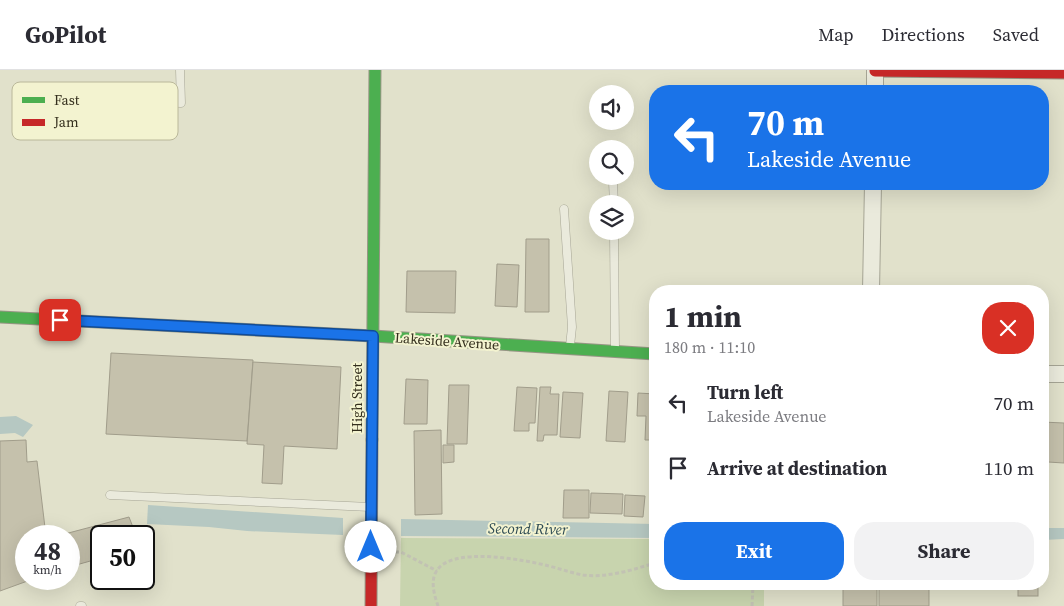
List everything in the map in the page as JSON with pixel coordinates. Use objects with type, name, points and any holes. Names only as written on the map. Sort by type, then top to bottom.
[{"type":"street","name":"High Street","points":[[371,606],[375,70]]},
{"type":"street","points":[[875,85],[875,71],[1064,74]]},
{"type":"street","points":[[871,285],[873,190]]},
{"type":"street","name":"Lakeside Avenue","points":[[0,317],[373,336],[649,354]]},
{"type":"street","points":[[1049,374],[1064,374]]},
{"type":"lane","points":[[178,104],[182,104],[180,70]]},
{"type":"lane","points":[[564,209],[572,327],[570,348]]},
{"type":"lane","points":[[614,240],[615,351]]},
{"type":"lane","points":[[110,495],[372,507]]},
{"type":"path","points":[[395,552],[401,552],[437,571]]},
{"type":"path","points":[[438,606],[434,595],[435,573],[443,564],[455,559],[471,557],[516,559],[582,575],[614,573],[649,564]]},
{"type":"path","points":[[752,606],[753,590]]},
{"type":"green space","points":[[401,538],[649,539],[649,590],[764,590],[764,606],[400,606]]},
{"type":"water","points":[[16,416],[33,425],[23,437],[15,433],[0,434],[0,417]]},
{"type":"water","points":[[148,505],[343,518],[343,535],[147,524]]},
{"type":"water","name":"Second River","points":[[401,519],[649,524],[649,538],[401,536]]},
{"type":"water","points":[[1049,528],[1064,528],[1064,539],[1049,540]]},
{"type":"building","points":[[526,239],[549,239],[549,312],[525,312]]},
{"type":"building","points":[[497,264],[519,265],[517,307],[495,306]]},
{"type":"building","points":[[407,271],[456,271],[455,313],[406,312]]},
{"type":"building","points":[[111,353],[253,360],[247,441],[106,434]]},
{"type":"building","points":[[253,362],[341,367],[337,449],[284,446],[282,484],[262,483],[264,445],[247,444]]},
{"type":"building","points":[[406,379],[428,380],[427,424],[404,424]]},
{"type":"building","points":[[449,385],[469,385],[467,444],[447,444]]},
{"type":"building","points":[[517,387],[537,388],[535,423],[529,423],[529,431],[514,431]]},
{"type":"building","points":[[540,387],[551,387],[550,394],[559,394],[557,435],[544,435],[543,441],[537,441]]},
{"type":"building","points":[[609,391],[628,392],[625,442],[606,441]]},
{"type":"building","points":[[563,392],[583,393],[580,438],[560,437]]},
{"type":"building","points":[[638,393],[649,394],[649,440],[645,440],[646,416],[637,416]]},
{"type":"building","points":[[1049,422],[1064,423],[1064,463],[1049,462]]},
{"type":"building","points":[[441,430],[442,514],[415,515],[414,431]]},
{"type":"building","points":[[26,440],[27,462],[37,461],[45,525],[15,525],[15,586],[0,591],[0,441]]},
{"type":"building","points":[[443,445],[454,445],[454,462],[443,463]]},
{"type":"building","points":[[564,490],[589,490],[589,518],[563,518]]},
{"type":"building","points":[[591,493],[623,494],[622,514],[590,513]]},
{"type":"building","points":[[625,495],[645,496],[643,517],[624,516]]},
{"type":"building","points":[[129,517],[132,525],[99,525]]},
{"type":"building","points":[[90,527],[90,561],[80,564],[80,530]]},
{"type":"building","points":[[843,590],[877,590],[877,606],[843,606]]},
{"type":"building","points":[[879,590],[929,590],[929,606],[879,606]]},
{"type":"building","points":[[1018,590],[1038,590],[1038,596],[1018,596]]},
{"type":"traffic: fast","points":[[372,440],[375,70]]},
{"type":"traffic: fast","points":[[0,317],[373,336],[649,354]]},
{"type":"traffic: jam","points":[[875,71],[1064,73]]},
{"type":"traffic: jam","points":[[371,606],[372,440]]},
{"type":"route","points":[[60,320],[373,336],[371,547]]}]
